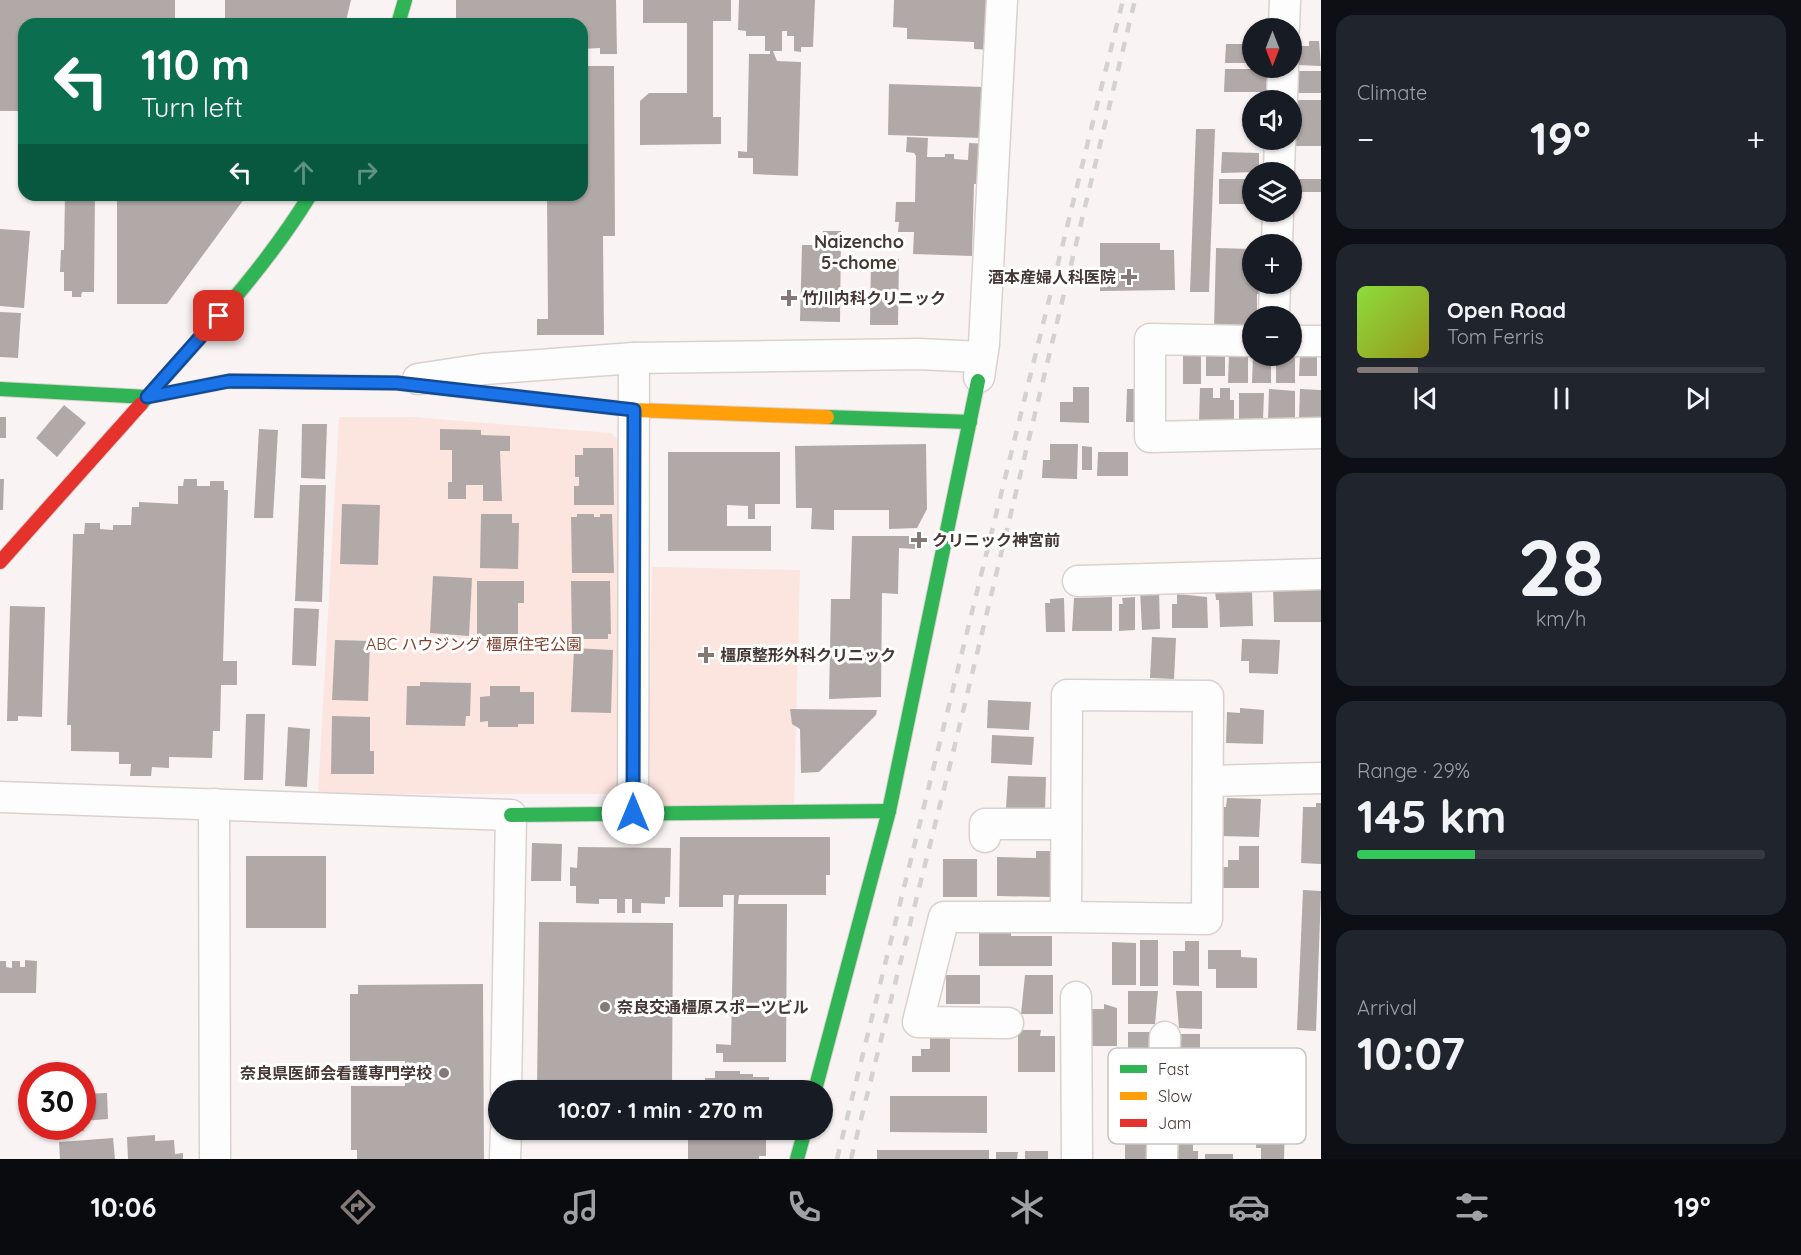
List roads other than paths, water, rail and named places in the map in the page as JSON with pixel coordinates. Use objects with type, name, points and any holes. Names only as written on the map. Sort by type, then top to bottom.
[{"type":"main road","points":[[400,18],[405,0]]},
{"type":"main road","points":[[0,562],[233,301],[297,218],[307,201]]},
{"type":"main road","points":[[818,1080],[889,811],[980,369]]},
{"type":"main road","points":[[0,389],[147,397],[229,381],[397,383],[634,410],[970,422]]},
{"type":"main road","points":[[511,814],[889,811]]},
{"type":"main road","points":[[797,1159],[802,1140]]},
{"type":"street","points":[[397,383],[484,369],[634,358],[918,354],[980,369],[984,344],[1002,0]]},
{"type":"street","points":[[1285,18],[1286,0]]},
{"type":"street","points":[[1242,341],[1150,339],[1150,437],[1321,433]]},
{"type":"street","points":[[1302,341],[1321,341]]},
{"type":"street","points":[[633,813],[634,358]]},
{"type":"street","points":[[1078,581],[1321,574]]},
{"type":"street","points":[[1008,1023],[918,1022],[944,916],[1207,919],[1208,696],[1067,695],[1066,916]]},
{"type":"street","points":[[1209,781],[1321,778]]},
{"type":"street","points":[[0,796],[511,814],[506,1080]]},
{"type":"street","points":[[214,804],[215,1159]]},
{"type":"street","points":[[985,837],[985,824],[1066,824]]},
{"type":"street","points":[[1076,997],[1077,1159]]},
{"type":"street","points":[[1165,1037],[1165,1048]]},
{"type":"street","points":[[505,1159],[506,1140]]},
{"type":"street","points":[[1162,1144],[1162,1159]]},
{"type":"railway","points":[[837,1159],[1123,0]]},
{"type":"railway","points":[[851,1159],[952,757],[1135,0]]},
{"type":"place","name":"酒本産婦人科医院","points":[[1129,277]]},
{"type":"place","name":"竹川内科クリニック","points":[[789,298]]},
{"type":"place","name":"クリニック神宮前","points":[[919,540]]},
{"type":"place","name":"橿原整形外科クリニック","points":[[706,655]]},
{"type":"place","name":"奈良交通橿原スポーツビル","points":[[605,1007]]},
{"type":"place","name":"奈良県医師会看護専門学校","points":[[444,1073]]},
{"type":"district","name":"Naizencho 5-chome","points":[[859,252]]},
{"type":"park label","name":"ABC ハウジング 橿原住宅公園","points":[[474,644]]}]
